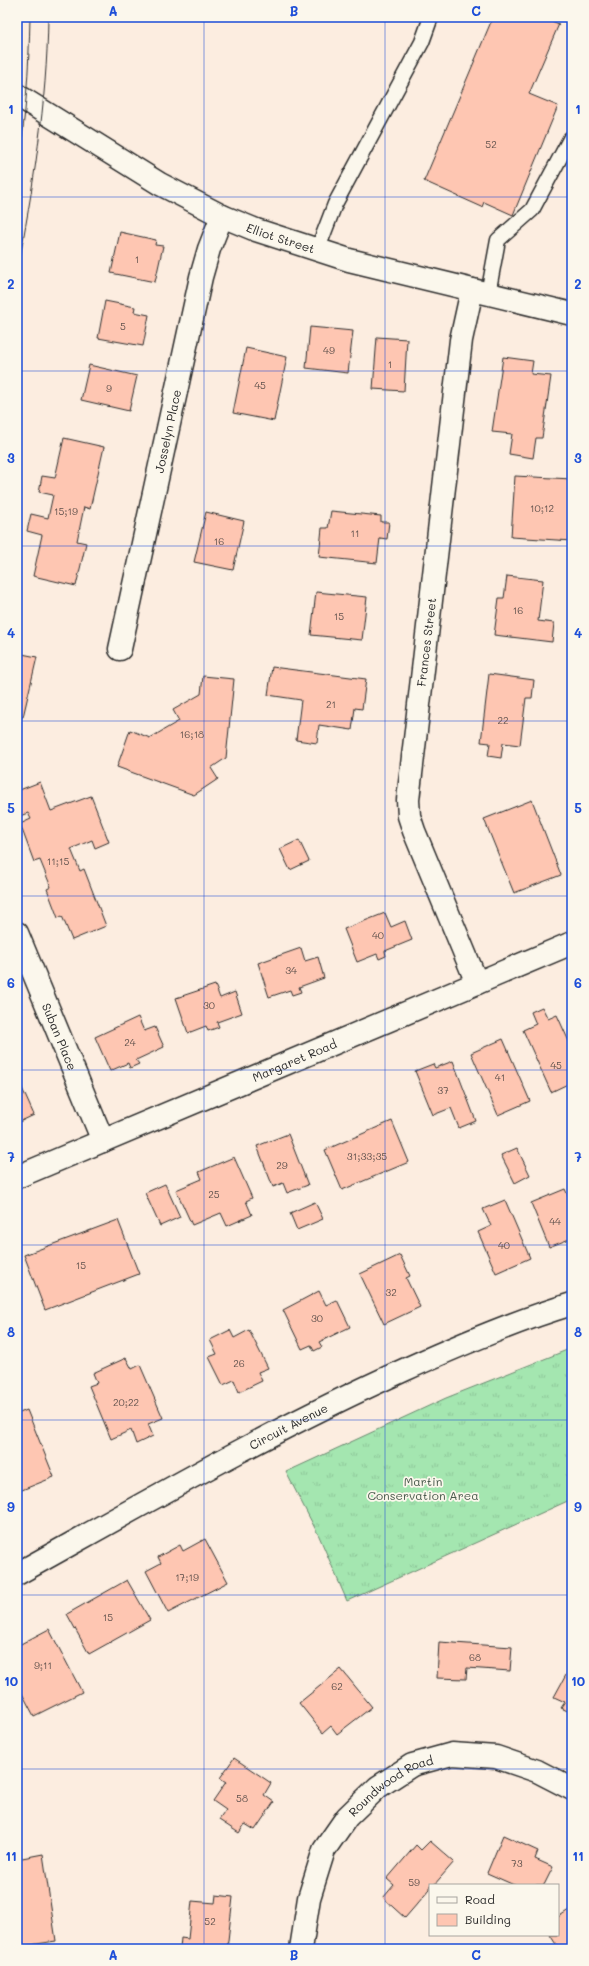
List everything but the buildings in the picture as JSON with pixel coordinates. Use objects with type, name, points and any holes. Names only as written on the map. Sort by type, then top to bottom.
[{"type":"street","name":"Elliot Street","points":[[17,95],[160,184],[222,216],[256,230],[317,251],[572,314]]},
{"type":"street","name":"Josselyn Place","points":[[120,650],[201,277],[209,249],[222,216]]},
{"type":"street","name":"Frances Street","points":[[477,983],[414,831],[409,816],[408,800],[461,340],[480,292]]},
{"type":"street","name":"Suban Place","points":[[17,933],[103,1141]]},
{"type":"street","name":"Margaret Road","points":[[17,1177],[572,943]]},
{"type":"street","name":"Circuit Avenue","points":[[17,1574],[264,1437],[348,1396],[474,1339],[572,1304]]},
{"type":"street","name":"Roundwood Road","points":[[301,1949],[309,1898],[324,1850],[347,1817],[378,1787],[412,1765],[452,1754],[496,1757],[537,1771],[572,1789]]},
{"type":"lane","points":[[317,251],[335,204],[422,42],[432,17]]},
{"type":"lane","points":[[480,292],[498,240],[532,210],[570,139],[572,139]]},
{"type":"green space","name":"Martin Conservation Area","points":[[572,1348],[572,1499],[347,1601],[319,1536],[286,1472],[446,1398]]},
{"type":"tram line","points":[[17,169],[23,131],[29,55],[30,17]]},
{"type":"tram line","points":[[17,273],[42,114],[48,17]]}]
